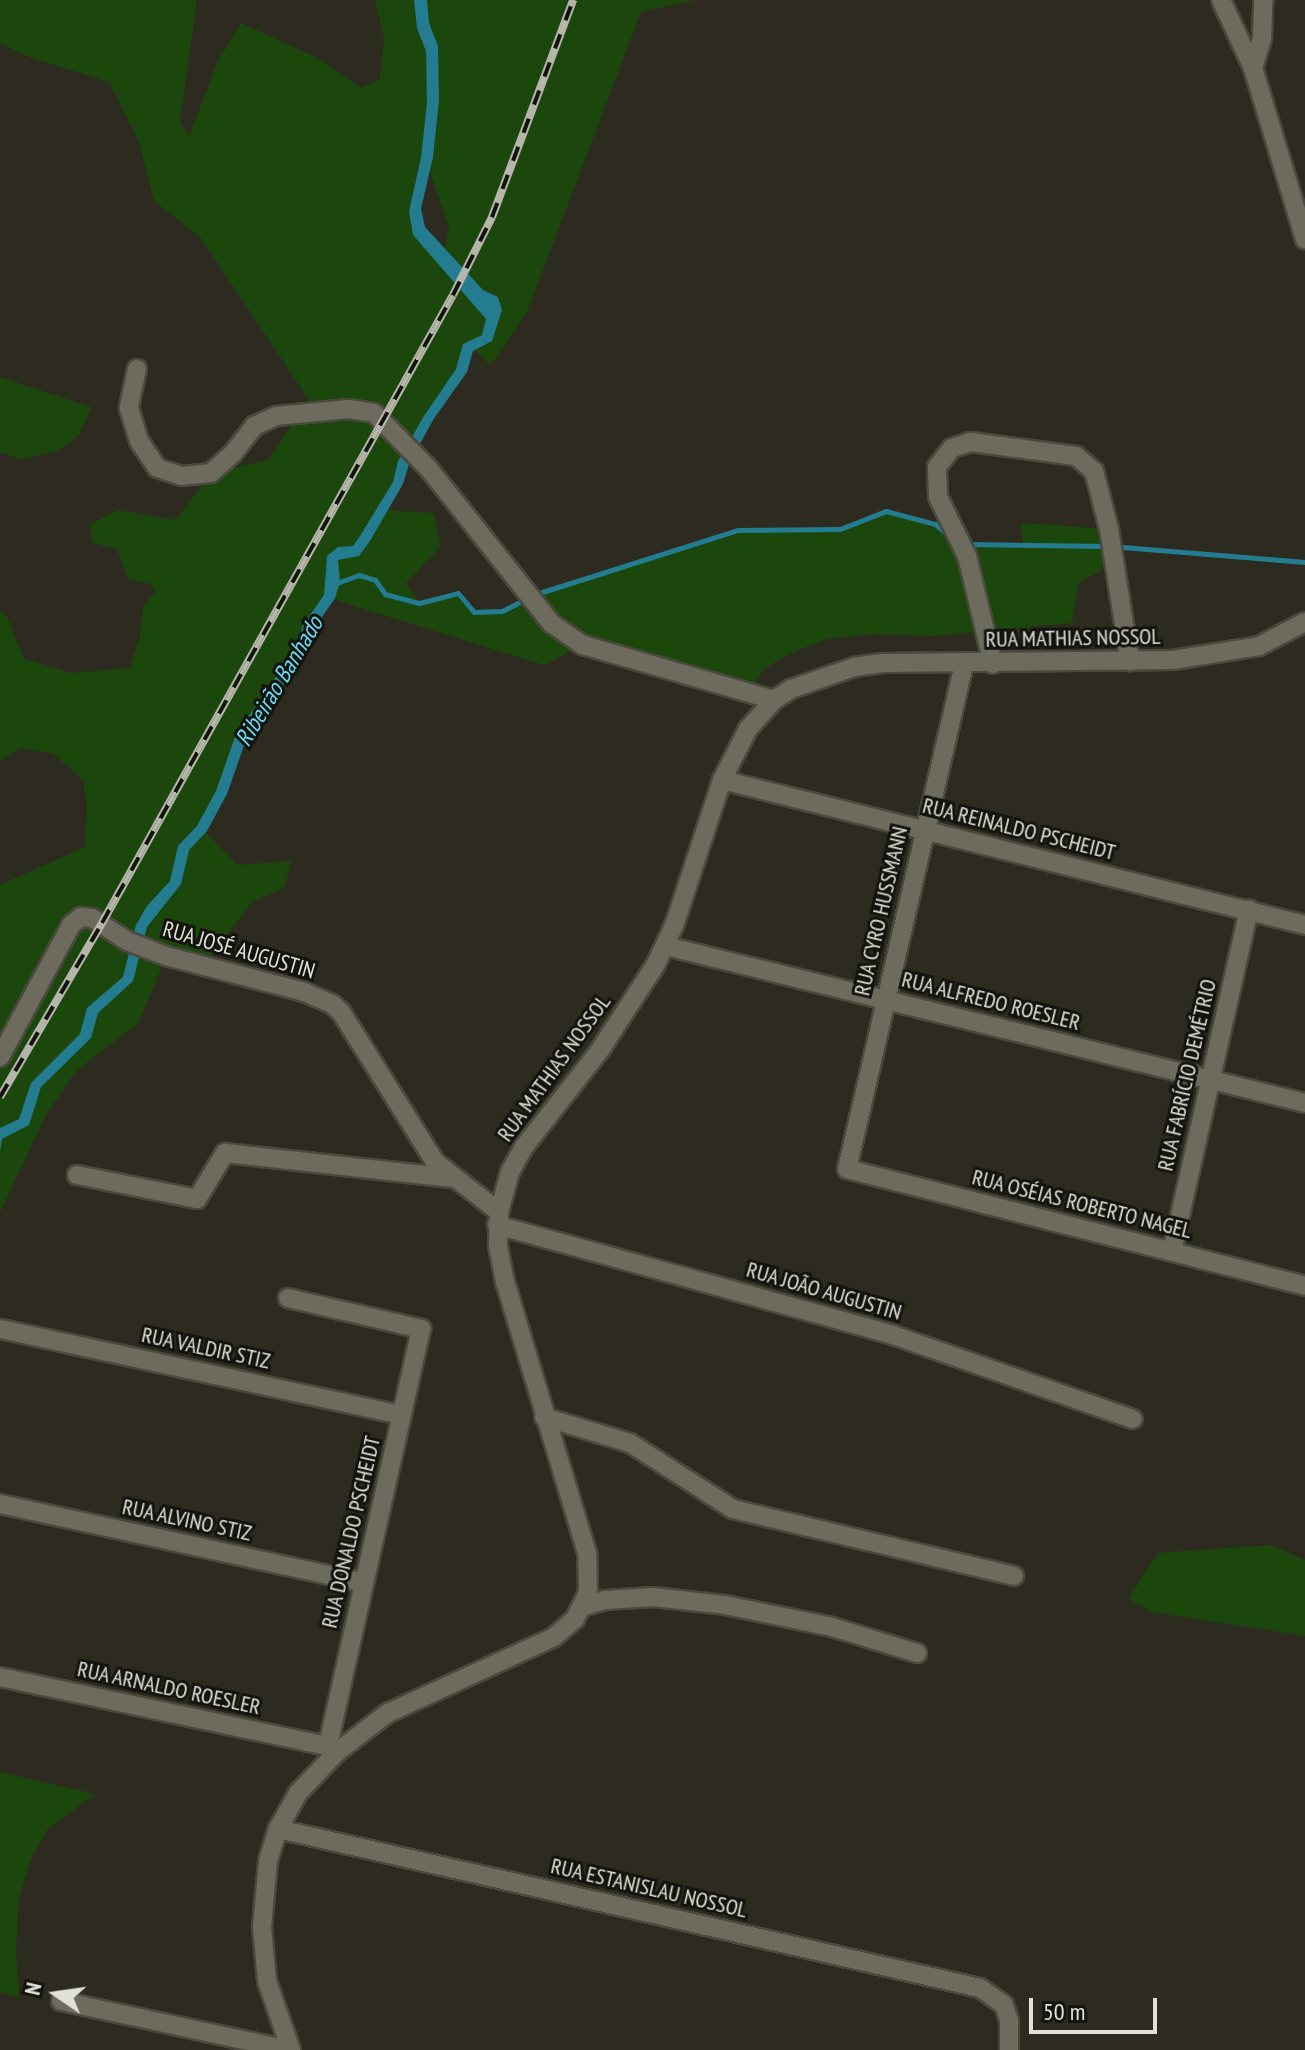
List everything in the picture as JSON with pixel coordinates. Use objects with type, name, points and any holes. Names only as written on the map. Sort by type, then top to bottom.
[{"type":"street","points":[[1221,0],[1253,68],[1305,239]]},
{"type":"street","points":[[1253,68],[1262,38],[1263,0]]},
{"type":"street","points":[[137,369],[129,408],[139,441],[157,468],[182,476],[211,473],[234,452],[254,426],[276,416],[349,409],[374,413],[429,469],[551,623],[583,645],[774,700]]},
{"type":"street","points":[[993,664],[967,556],[938,497],[937,467],[952,448],[971,442],[1076,456],[1094,471],[1109,529],[1130,661]]},
{"type":"street","name":"RUA MATHIAS NOSSOL","points":[[582,1607],[590,1580],[589,1560],[509,1297],[498,1219],[510,1172],[524,1147],[600,1050],[666,946],[722,780],[748,729],[774,700],[811,680],[854,667],[883,663],[1130,661],[1233,653],[1259,646],[1305,622]]},
{"type":"street","name":"RUA CYRO HUSSMANN","points":[[847,1169],[964,664]]},
{"type":"street","name":"RUA REINALDO PSCHEIDT","points":[[722,780],[1305,925]]},
{"type":"street","name":"RUA FABRÍCIO DEMÉTRIO","points":[[1172,1251],[1249,910]]},
{"type":"street","name":"RUA JOSÉ AUGUSTIN","points":[[0,1057],[71,925],[81,917],[92,918],[127,941],[150,951],[304,992],[332,1004],[350,1026],[421,1143],[450,1178],[498,1219]]},
{"type":"street","name":"RUA ALFREDO ROESLER","points":[[666,946],[1305,1103]]},
{"type":"street","points":[[77,1175],[197,1199],[225,1153],[450,1178]]},
{"type":"street","name":"RUA OSÉIAS ROBERTO NAGEL","points":[[847,1169],[1305,1286]]},
{"type":"street","name":"RUA JOÃO AUGUSTIN","points":[[498,1219],[893,1335],[1133,1419]]},
{"type":"street","name":"RUA DONALDO PSCHEIDT","points":[[288,1298],[421,1329],[364,1583],[332,1749]]},
{"type":"street","name":"RUA VALDIR STIZ","points":[[0,1329],[402,1415]]},
{"type":"street","points":[[544,1417],[630,1443],[733,1509],[1014,1576]]},
{"type":"street","name":"RUA ALVINO STIZ","points":[[0,1504],[364,1583]]},
{"type":"street","points":[[291,2050],[276,2011],[263,1957],[263,1892],[278,1829],[298,1793],[332,1749],[409,1701],[554,1637],[582,1607],[605,1600],[653,1597],[725,1605],[786,1616],[917,1653]]},
{"type":"street","name":"RUA ARNALDO ROESLER","points":[[0,1677],[332,1749]]},
{"type":"street","name":"RUA ESTANISLAU NOSSOL","points":[[278,1829],[980,1988],[1004,2005],[1009,2020],[1009,2050]]},
{"type":"street","points":[[61,2001],[291,2050]]},
{"type":"green space","points":[[0,0],[197,0],[180,121],[189,137],[217,63],[241,23],[320,59],[361,88],[380,79],[384,39],[375,0],[695,0],[641,12],[527,312],[491,365],[473,350],[492,341],[498,297],[483,290],[444,251],[449,227],[426,161],[418,233],[494,313],[486,339],[468,348],[384,510],[434,513],[440,547],[406,583],[419,602],[458,593],[474,612],[502,611],[536,593],[738,530],[840,529],[886,511],[935,524],[960,544],[1023,545],[1021,523],[1109,529],[1115,562],[1079,583],[1072,623],[931,636],[874,634],[827,639],[791,653],[764,669],[748,692],[583,645],[544,665],[329,598],[299,652],[241,736],[202,828],[237,865],[291,861],[285,887],[251,903],[203,966],[166,957],[139,1022],[76,1071],[46,1115],[0,1212],[0,885],[85,847],[87,803],[83,780],[54,754],[22,748],[0,760],[0,611],[7,617],[24,659],[72,673],[130,668],[140,635],[143,607],[155,593],[152,584],[128,579],[117,549],[93,543],[90,524],[118,510],[176,520],[211,473],[268,460],[309,400],[200,237],[154,201],[139,142],[109,82],[29,57],[0,43]]},
{"type":"green space","points":[[0,377],[91,407],[79,435],[58,451],[22,459],[0,453]]},
{"type":"green space","points":[[1272,1545],[1305,1560],[1305,1636],[1151,1612],[1129,1598],[1158,1553]]},
{"type":"green space","points":[[0,1772],[95,1794],[47,1830],[31,1859],[19,1898],[16,1950],[19,1997],[0,1993]]},
{"type":"water","name":"Ribeirão Banhado","points":[[414,0],[427,0],[429,23],[438,46],[439,100],[433,157],[421,209],[425,227],[483,290],[498,297],[502,310],[492,341],[473,351],[467,372],[433,420],[409,464],[403,484],[370,541],[359,556],[338,560],[340,582],[335,598],[314,629],[305,654],[247,737],[227,794],[207,831],[189,850],[181,884],[147,927],[133,981],[98,1013],[91,1038],[41,1087],[29,1125],[2,1139],[0,1151],[0,1128],[19,1119],[31,1083],[80,1034],[87,1008],[123,977],[136,925],[147,906],[170,881],[178,846],[197,826],[216,791],[236,734],[295,650],[303,625],[324,595],[327,556],[338,547],[353,546],[393,482],[398,461],[424,416],[456,369],[463,344],[482,335],[486,319],[413,235],[409,211],[421,158],[427,102],[426,51],[417,28]]},
{"type":"waterway","points":[[334,584],[359,575],[375,580],[385,594],[419,603],[458,593],[474,612],[502,611],[536,594],[738,530],[840,529],[886,511],[935,524],[948,535]]},
{"type":"waterway","points":[[967,544],[1106,546]]},
{"type":"waterway","points":[[1122,547],[1305,562]]},
{"type":"railway","points":[[0,1097],[102,923],[453,295],[492,217],[573,0]]}]
